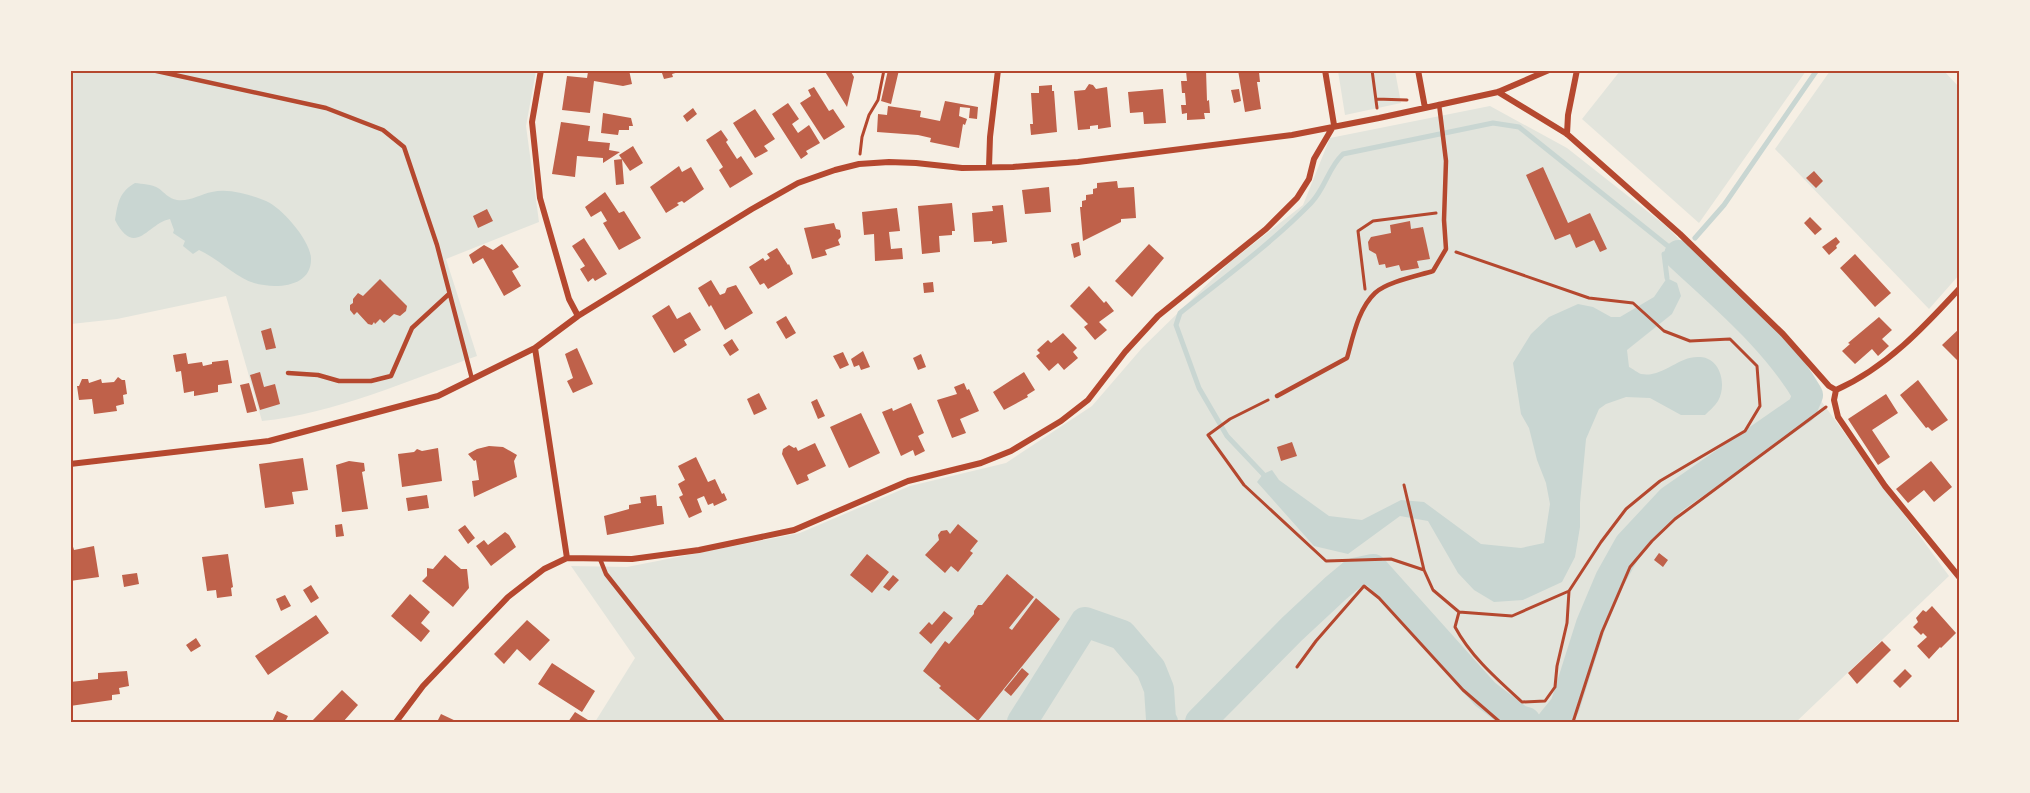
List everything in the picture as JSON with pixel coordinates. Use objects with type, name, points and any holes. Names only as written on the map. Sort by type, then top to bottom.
[{"type":"street","points":[[541,70],[532,122],[540,198],[569,298],[578,316]]},
{"type":"street","points":[[989,167],[998,70]]},
{"type":"street","points":[[396,723],[423,686],[508,597],[544,569],[567,558],[632,559],[699,550],[794,530],[908,481],[981,463],[1011,451],[1061,421],[1088,400],[1125,352],[1158,316],[1266,229],[1297,198],[1309,179],[1314,159],[1334,125],[1325,70]]},
{"type":"street","points":[[1418,70],[1425,108]]},
{"type":"street","points":[[70,464],[269,441],[438,396],[535,348],[578,316],[752,208],[798,183],[835,170],[859,164],[898,162],[962,168],[1078,162],[1292,135],[1498,92],[1549,70]]},
{"type":"street","points":[[1567,134],[1568,115],[1577,70]]},
{"type":"street","points":[[1498,92],[1567,134],[1680,234],[1783,334],[1829,386],[1836,390]]},
{"type":"street","points":[[1836,390],[1869,374],[1932,318],[1959,288]]},
{"type":"street","points":[[535,348],[567,558]]},
{"type":"street","points":[[1836,390],[1834,400],[1838,417],[1866,460],[1959,578]]},
{"type":"lane","points":[[152,70],[326,108],[383,130],[404,147],[437,245],[472,379]]},
{"type":"lane","points":[[1277,396],[1347,358],[1359,317],[1375,292],[1396,282],[1433,271],[1446,249],[1444,212],[1446,161],[1439,104]]},
{"type":"lane","points":[[288,373],[318,375],[339,381],[371,381],[391,376],[412,328],[449,294]]},
{"type":"lane","points":[[600,559],[606,573],[723,723]]},
{"type":"path","points":[[859,164],[862,137],[869,114],[878,100],[884,70]]},
{"type":"path","points":[[1372,70],[1379,118]]},
{"type":"path","points":[[1365,308],[1358,231],[1372,221],[1444,212]]},
{"type":"path","points":[[1446,249],[1590,298],[1633,303],[1664,331],[1690,340],[1730,339],[1757,366],[1760,406],[1745,431],[1660,481],[1626,509],[1601,542],[1569,591],[1567,623],[1557,666],[1555,687],[1545,701],[1522,702],[1478,660],[1463,643],[1455,627],[1460,612]]},
{"type":"path","points":[[1277,396],[1230,419],[1208,435],[1244,485],[1326,561],[1391,559],[1424,570]]},
{"type":"path","points":[[1573,723],[1602,632],[1630,567],[1675,519],[1789,433],[1815,417],[1834,400]]},
{"type":"path","points":[[1404,485],[1424,570],[1433,590],[1460,612],[1512,616],[1569,591]]},
{"type":"path","points":[[1297,668],[1316,641],[1364,586],[1379,598],[1463,690],[1500,723]]},
{"type":"shaded area","points":[[70,71],[536,71],[526,126],[539,222],[446,259],[477,356],[343,404],[262,421],[226,296],[117,319],[71,324]]},
{"type":"shaded area","points":[[1338,71],[1395,71],[1401,103],[1345,115]]},
{"type":"shaded area","points":[[1620,71],[1806,71],[1699,223],[1582,119]]},
{"type":"shaded area","points":[[1830,71],[1944,71],[1959,87],[1959,275],[1929,309],[1775,149]]},
{"type":"shaded area","points":[[1490,106],[1567,148],[1666,226],[1770,331],[1949,576],[1796,722],[595,722],[635,658],[571,566],[627,567],[800,533],[910,486],[1006,463],[1092,406],[1142,348],[1230,262],[1303,205],[1330,138]]},
{"type":"shaded area","points":[[135,183],[156,187],[177,200],[226,191],[247,194],[266,201],[280,210],[301,234],[311,258],[310,268],[299,281],[291,284],[263,285],[241,277],[199,250],[193,254],[183,246],[185,241],[173,233],[170,219],[142,236],[129,237],[115,220],[122,194]]},
{"type":"shaded area","points":[[1667,278],[1677,283],[1681,296],[1672,314],[1627,350],[1629,367],[1641,374],[1649,374],[1657,373],[1692,357],[1707,359],[1713,362],[1720,373],[1721,395],[1717,403],[1705,415],[1681,415],[1650,398],[1626,397],[1599,409],[1586,439],[1580,527],[1575,557],[1562,582],[1523,600],[1494,602],[1474,590],[1458,573],[1428,521],[1400,516],[1348,554],[1314,546],[1257,482],[1263,474],[1272,470],[1279,480],[1329,516],[1362,520],[1401,500],[1424,502],[1481,544],[1521,548],[1544,543],[1550,504],[1529,428],[1521,414],[1513,363],[1531,334],[1549,317],[1578,304],[1593,307],[1611,317],[1620,317],[1654,297]]},
{"type":"building","points":[[591,70],[629,70],[632,84],[623,86],[594,81],[590,113],[562,110],[567,76],[587,78]]},
{"type":"building","points":[[661,70],[682,71],[672,74],[673,77],[664,79]]},
{"type":"building","points":[[824,70],[850,70],[854,77],[847,107]]},
{"type":"building","points":[[888,70],[899,70],[891,104],[881,101]]},
{"type":"building","points":[[1206,70],[1207,101],[1209,100],[1210,113],[1204,113],[1205,119],[1187,120],[1187,113],[1182,114],[1181,105],[1186,105],[1181,81],[1187,81],[1186,71]]},
{"type":"building","points":[[1238,70],[1259,72],[1260,82],[1257,82],[1261,109],[1245,112]]},
{"type":"building","points":[[1089,84],[1096,89],[1107,87],[1111,127],[1098,129],[1098,125],[1090,126],[1090,129],[1078,130],[1074,91],[1085,90]]},
{"type":"building","points":[[1052,85],[1057,132],[1031,135],[1030,124],[1033,124],[1031,93],[1039,93],[1039,86]]},
{"type":"building","points":[[814,87],[829,111],[833,109],[845,127],[824,140],[800,103],[811,96],[808,90]]},
{"type":"building","points":[[1163,89],[1166,123],[1144,124],[1143,112],[1130,113],[1128,92]]},
{"type":"building","points":[[1239,89],[1241,101],[1234,103],[1231,90]]},
{"type":"building","points":[[945,101],[978,107],[977,119],[969,118],[970,108],[960,107],[959,116],[967,119],[965,125],[963,124],[959,148],[930,142],[931,138],[918,135],[877,132],[878,114],[887,115],[888,106],[921,111],[920,117],[940,121]]},
{"type":"building","points":[[788,103],[799,119],[792,124],[798,133],[809,125],[820,143],[806,151],[808,154],[801,159],[772,114]]},
{"type":"building","points":[[693,108],[697,114],[687,122],[683,116]]},
{"type":"building","points":[[755,109],[775,139],[764,146],[768,151],[755,158],[733,123]]},
{"type":"building","points":[[603,113],[631,118],[633,126],[629,126],[629,130],[619,130],[618,135],[601,133]]},
{"type":"building","points":[[561,122],[590,126],[588,141],[610,143],[609,150],[620,152],[603,163],[603,158],[577,156],[575,177],[552,174]]},
{"type":"building","points":[[721,130],[737,159],[741,156],[753,174],[730,188],[719,170],[723,167],[706,140]]},
{"type":"building","points":[[633,146],[643,163],[630,171],[619,155]]},
{"type":"building","points":[[622,159],[624,184],[616,185],[614,160]]},
{"type":"building","points":[[679,166],[682,172],[691,167],[704,189],[684,203],[682,201],[677,203],[679,205],[666,213],[650,187]]},
{"type":"building","points":[[1543,167],[1568,223],[1590,213],[1607,249],[1600,252],[1594,240],[1576,248],[1570,234],[1555,240],[1526,175]]},
{"type":"building","points":[[1814,171],[1823,181],[1816,188],[1806,178]]},
{"type":"building","points":[[1117,181],[1118,188],[1134,187],[1136,218],[1121,219],[1121,222],[1083,241],[1080,207],[1082,207],[1082,201],[1086,200],[1086,195],[1093,194],[1097,183]]},
{"type":"building","points":[[1049,187],[1051,212],[1025,214],[1022,190]]},
{"type":"building","points":[[605,192],[619,213],[624,211],[641,238],[619,250],[603,223],[607,221],[601,211],[591,217],[585,207]]},
{"type":"building","points":[[952,203],[955,231],[952,231],[952,235],[939,236],[940,252],[922,254],[918,206]]},
{"type":"building","points":[[1003,205],[1007,242],[992,244],[992,241],[974,242],[972,213],[993,211],[992,206]]},
{"type":"building","points":[[897,208],[900,231],[889,232],[891,249],[902,248],[903,259],[875,261],[874,234],[864,235],[862,212]]},
{"type":"building","points":[[487,209],[493,221],[478,228],[473,216]]},
{"type":"building","points":[[1810,217],[1822,229],[1815,235],[1804,223]]},
{"type":"building","points":[[1410,221],[1411,229],[1423,227],[1430,259],[1417,261],[1419,268],[1401,271],[1399,265],[1386,268],[1385,264],[1379,265],[1376,254],[1369,250],[1368,242],[1371,237],[1391,233],[1390,225]]},
{"type":"building","points":[[834,223],[836,229],[840,230],[841,237],[838,240],[840,245],[825,250],[827,255],[812,259],[804,228]]},
{"type":"building","points":[[1836,237],[1840,242],[1829,255],[1822,247]]},
{"type":"building","points":[[584,238],[607,274],[595,281],[593,278],[588,282],[580,269],[585,266],[572,246]]},
{"type":"building","points":[[1079,242],[1081,255],[1074,258],[1071,244]]},
{"type":"building","points":[[502,244],[519,267],[512,271],[521,286],[504,296],[483,258],[473,264],[469,255],[484,245],[493,250]]},
{"type":"building","points":[[1149,244],[1164,258],[1132,297],[1115,281]]},
{"type":"building","points":[[777,248],[789,264],[793,274],[768,289],[764,283],[760,285],[749,267],[763,258],[765,261],[770,258],[767,254]]},
{"type":"building","points":[[1855,254],[1891,293],[1875,307],[1840,268]]},
{"type":"building","points":[[380,279],[407,306],[406,311],[400,316],[394,314],[384,323],[380,319],[372,325],[368,324],[357,312],[354,315],[350,310],[350,305],[358,293],[363,296]]},
{"type":"building","points":[[711,280],[720,295],[725,293],[727,288],[736,285],[753,313],[725,330],[698,288]]},
{"type":"building","points":[[933,282],[934,292],[924,293],[923,283]]},
{"type":"building","points":[[1089,286],[1114,311],[1099,322],[1107,330],[1095,340],[1084,327],[1088,324],[1070,306]]},
{"type":"building","points":[[669,305],[677,319],[690,312],[701,330],[684,340],[687,345],[674,353],[652,316]]},
{"type":"building","points":[[786,316],[796,333],[786,339],[776,322]]},
{"type":"building","points":[[1879,317],[1892,330],[1882,339],[1889,346],[1878,356],[1872,349],[1855,364],[1842,351],[1850,344],[1848,343]]},
{"type":"building","points":[[271,328],[276,348],[266,350],[261,331]]},
{"type":"building","points":[[1960,328],[1960,357],[1957,360],[1942,345]]},
{"type":"building","points":[[1063,333],[1077,348],[1073,352],[1078,358],[1064,370],[1058,363],[1049,371],[1036,356],[1040,353],[1037,350],[1048,340],[1051,343]]},
{"type":"building","points":[[732,339],[739,350],[730,356],[723,345]]},
{"type":"building","points":[[577,348],[593,384],[573,393],[567,381],[573,378],[565,354]]},
{"type":"building","points":[[863,351],[870,367],[861,370],[859,365],[854,367],[851,359]]},
{"type":"building","points":[[843,352],[849,365],[840,369],[833,356]]},
{"type":"building","points":[[186,353],[188,364],[202,362],[203,366],[228,360],[232,383],[218,385],[218,392],[194,396],[194,391],[184,393],[181,371],[176,372],[173,355]]},
{"type":"building","points":[[921,354],[926,367],[918,370],[913,358]]},
{"type":"building","points":[[260,372],[264,387],[275,384],[280,404],[260,410],[250,375]]},
{"type":"building","points":[[1024,372],[1035,390],[1027,395],[1028,397],[1004,410],[993,392]]},
{"type":"building","points":[[118,377],[125,380],[127,394],[123,395],[124,404],[116,406],[117,411],[94,414],[92,399],[79,400],[77,386],[82,379],[88,379],[89,383],[101,379],[102,383],[114,382]]},
{"type":"building","points":[[1918,380],[1948,420],[1932,431],[1926,428],[1900,395]]},
{"type":"building","points":[[249,383],[257,411],[247,413],[240,385]]},
{"type":"building","points":[[964,383],[979,411],[960,419],[966,433],[952,438],[937,400],[957,394],[954,387]]},
{"type":"building","points":[[759,393],[767,409],[754,415],[747,399]]},
{"type":"building","points":[[1886,394],[1898,413],[1872,430],[1890,457],[1878,465],[1848,419]]},
{"type":"building","points":[[817,399],[825,416],[818,419],[811,402]]},
{"type":"building","points":[[911,403],[924,433],[918,436],[925,451],[915,456],[913,450],[901,456],[882,412],[892,408],[893,411]]},
{"type":"building","points":[[861,413],[880,453],[849,468],[830,427]]},
{"type":"building","points":[[1292,442],[1297,456],[1281,461],[1277,447]]},
{"type":"building","points":[[815,443],[826,466],[807,475],[809,480],[797,485],[782,454],[783,449],[789,445],[796,447],[798,451]]},
{"type":"building","points":[[489,446],[503,447],[517,455],[514,461],[517,477],[474,497],[472,481],[479,480],[476,460],[474,461],[468,454]]},
{"type":"building","points":[[438,448],[442,481],[402,487],[398,454],[414,452],[417,449],[422,451]]},
{"type":"building","points":[[696,457],[708,482],[715,479],[727,500],[714,506],[713,503],[708,505],[704,496],[697,499],[702,512],[689,518],[679,497],[683,495],[678,484],[685,480],[678,466]]},
{"type":"building","points":[[303,458],[308,490],[292,492],[294,504],[265,508],[259,464]]},
{"type":"building","points":[[349,461],[364,463],[365,471],[362,472],[368,509],[342,512],[336,465]]},
{"type":"building","points":[[1931,461],[1952,487],[1934,502],[1924,490],[1908,503],[1896,489]]},
{"type":"building","points":[[427,495],[429,508],[408,511],[406,498]]},
{"type":"building","points":[[656,495],[657,506],[662,506],[664,524],[607,535],[604,516],[629,509],[629,505],[641,503],[640,497]]},
{"type":"building","points":[[342,524],[344,536],[336,537],[335,525]]},
{"type":"building","points":[[958,524],[978,541],[970,551],[973,553],[958,572],[951,566],[945,573],[925,555],[939,540],[938,535],[941,531],[947,530],[950,534]]},
{"type":"building","points":[[465,525],[475,538],[468,544],[458,530]]},
{"type":"building","points":[[505,532],[516,547],[491,566],[476,546],[484,540],[488,545]]},
{"type":"building","points":[[70,537],[74,550],[94,546],[99,577],[70,581]]},
{"type":"building","points":[[1659,553],[1668,560],[1663,567],[1654,560]]},
{"type":"building","points":[[228,554],[233,587],[231,588],[232,596],[217,598],[216,590],[207,591],[202,557]]},
{"type":"building","points":[[867,554],[889,572],[872,593],[850,575]]},
{"type":"building","points":[[445,555],[461,569],[467,569],[469,588],[453,607],[422,581],[427,576],[427,568],[433,569]]},
{"type":"building","points":[[137,573],[139,584],[124,587],[122,575]]},
{"type":"building","points":[[1007,574],[1034,597],[1009,628],[1012,630],[1036,598],[1060,619],[978,721],[939,688],[941,686],[923,671],[945,641],[949,644],[974,614],[978,605],[982,605]]},
{"type":"building","points":[[893,575],[899,580],[889,591],[883,587]]},
{"type":"building","points":[[311,585],[319,598],[311,603],[303,590]]},
{"type":"building","points":[[410,594],[430,612],[421,623],[430,631],[421,642],[391,616]]},
{"type":"building","points":[[285,595],[291,606],[281,611],[276,599]]},
{"type":"building","points":[[1932,606],[1956,633],[1929,659],[1917,646],[1927,637],[1923,633],[1921,635],[1913,627],[1918,622],[1916,618],[1923,610],[1926,612]]},
{"type":"building","points":[[944,611],[953,618],[931,644],[919,633],[929,622],[932,625]]},
{"type":"building","points":[[316,615],[329,633],[268,675],[255,656]]},
{"type":"building","points":[[527,620],[550,640],[530,661],[517,649],[504,664],[494,654]]},
{"type":"building","points":[[196,638],[201,646],[191,652],[186,645]]},
{"type":"building","points":[[1882,641],[1891,650],[1857,684],[1848,673]]},
{"type":"building","points":[[552,663],[595,691],[582,712],[538,684]]},
{"type":"building","points":[[1022,668],[1029,674],[1011,696],[1004,690]]},
{"type":"building","points":[[1905,669],[1912,676],[1900,688],[1893,681]]},
{"type":"building","points":[[127,671],[129,686],[119,688],[120,694],[112,695],[112,700],[70,706],[70,682],[98,679],[98,673]]},
{"type":"building","points":[[342,690],[358,705],[343,722],[311,722]]},
{"type":"building","points":[[277,711],[288,716],[285,722],[272,722]]},
{"type":"building","points":[[575,712],[588,720],[587,722],[568,722]]},
{"type":"building","points":[[441,714],[458,722],[437,722]]},
{"type":"waterway","points":[[1695,238],[1724,205],[1817,70]]},
{"type":"waterway","points":[[1263,474],[1227,436],[1199,388],[1176,325],[1180,313],[1264,246],[1311,203],[1343,154],[1493,123],[1519,127],[1679,255]]},
{"type":"waterway","points":[[1667,278],[1664,254],[1677,255]]},
{"type":"waterway","points":[[1552,722],[1565,706],[1591,624],[1610,579],[1629,545],[1671,500],[1802,409],[1808,395],[1781,356],[1765,338],[1679,255]]},
{"type":"waterway","points":[[1200,722],[1336,588],[1354,573],[1373,569],[1485,694],[1519,720],[1526,722]]},
{"type":"waterway","points":[[1022,722],[1085,622],[1122,635],[1151,669],[1159,689],[1163,722]]}]
